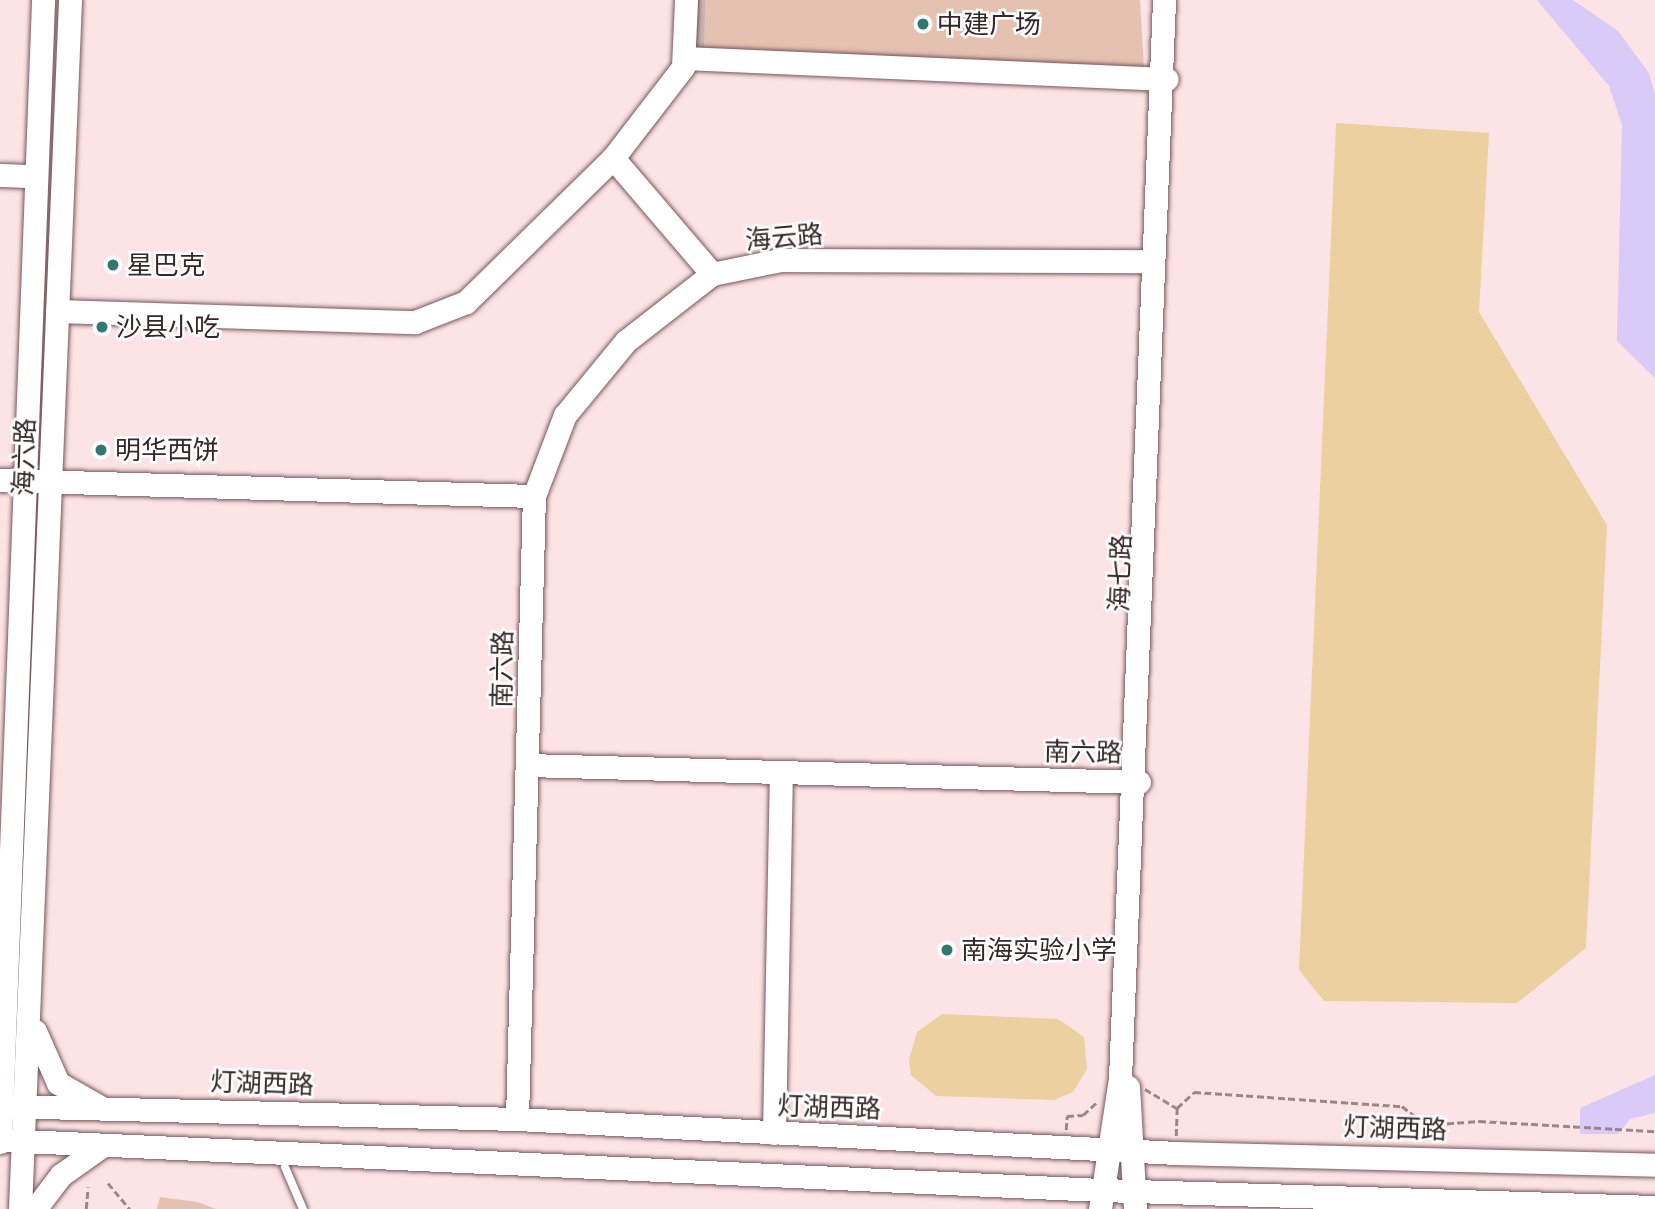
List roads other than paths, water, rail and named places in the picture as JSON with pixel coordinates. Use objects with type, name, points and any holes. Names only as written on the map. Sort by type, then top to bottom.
[{"type":"main road","name":"海六路","points":[[20,1209],[5,1141],[8,1107],[3,1021],[43,0]]},
{"type":"main road","name":"海六路","points":[[8,1107],[31,1013],[70,0]]},
{"type":"main road","points":[[57,311],[415,322],[466,302],[613,158],[683,67],[685,0]]},
{"type":"main road","name":"海七路","points":[[1100,1200],[1112,1145],[1136,781],[1164,79],[1164,0]]},
{"type":"main road","name":"海七路","points":[[1135,1200],[1136,1148],[1127,1081],[1136,781],[1153,261],[1171,0]]},
{"type":"main road","points":[[684,58],[1164,79]]},
{"type":"main road","points":[[613,158],[712,274]]},
{"type":"main road","points":[[0,175],[36,176]]},
{"type":"main road","name":"海云路","points":[[534,496],[565,415],[626,341],[712,274],[780,260],[1153,261]]},
{"type":"main road","points":[[0,480],[534,496]]},
{"type":"main road","name":"南六路","points":[[534,496],[527,765],[781,774],[1136,781]]},
{"type":"main road","points":[[517,1119],[527,765]]},
{"type":"main road","points":[[774,1133],[781,774]]},
{"type":"main road","points":[[31,1013],[45,1066],[58,1083],[102,1108]]},
{"type":"main road","name":"灯湖西路","points":[[8,1107],[517,1119],[774,1133],[1112,1145],[1176,1153],[1655,1165]]},
{"type":"main road","points":[[5,1141],[1100,1200],[1655,1207]]},
{"type":"main road","points":[[36,1209],[61,1175],[99,1148]]},
{"type":"lane","points":[[285,1167],[303,1209]]},
{"type":"place","name":"中建广场","points":[[923,24]]},
{"type":"place","name":"星巴克","points":[[113,265]]},
{"type":"place","name":"沙县小吃","points":[[102,327]]},
{"type":"place","name":"明华西饼","points":[[101,450]]},
{"type":"place","name":"南海实验小学","points":[[947,950]]}]
